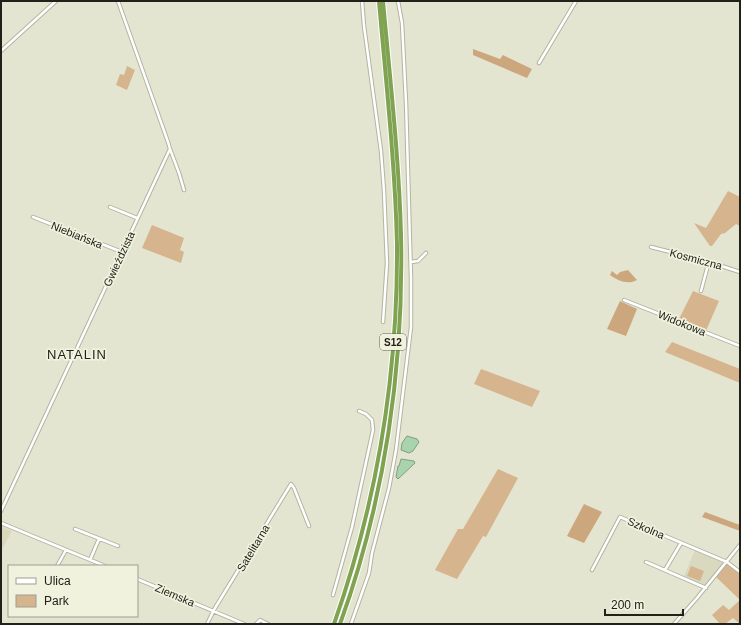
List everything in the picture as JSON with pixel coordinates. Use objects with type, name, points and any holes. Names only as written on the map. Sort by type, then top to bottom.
[{"type":"highway","name":"S12","points":[[340,624],[360,562],[378,490],[388,433],[398,348],[401,281],[400,210],[386,53],[379,1]]},
{"type":"highway","name":"S12","points":[[334,624],[358,547],[372,490],[384,422],[392,356],[396,291],[396,217],[383,1]]},
{"type":"street","points":[[1,51],[56,1]]},
{"type":"street","points":[[118,1],[184,190]]},
{"type":"street","points":[[362,1],[381,151],[384,191],[387,263],[383,322]]},
{"type":"street","points":[[351,624],[369,573],[372,553],[385,506],[396,450],[411,327],[410,204],[402,30],[398,1]]},
{"type":"street","points":[[539,63],[576,1]]},
{"type":"street","name":"Gwieździsta","points":[[1,511],[170,149]]},
{"type":"street","points":[[110,207],[137,218]]},
{"type":"street","name":"Niebiańska","points":[[33,217],[122,252]]},
{"type":"street","name":"Kosmiczna","points":[[651,247],[709,261],[740,272]]},
{"type":"street","points":[[411,262],[418,261],[426,253]]},
{"type":"street","points":[[701,291],[709,261]]},
{"type":"street","name":"Widokowa","points":[[624,300],[740,346]]},
{"type":"street","points":[[332,595],[352,527],[373,430],[372,420],[366,414],[359,411]]},
{"type":"street","name":"Satelitarna","points":[[207,624],[291,484],[309,526]]},
{"type":"street","name":"Szkolna","points":[[592,570],[620,518],[727,562],[740,572]]},
{"type":"street","points":[[1,523],[102,565]]},
{"type":"street","points":[[75,529],[118,546]]},
{"type":"street","points":[[90,560],[99,539]]},
{"type":"street","points":[[665,570],[681,543]]},
{"type":"street","points":[[674,624],[706,588],[740,545]]},
{"type":"street","points":[[57,565],[66,550]]},
{"type":"street","points":[[646,562],[706,588]]},
{"type":"street","name":"Ziemska","points":[[138,579],[244,624]]},
{"type":"street","points":[[256,624],[260,620],[268,624]]},
{"type":"shaded area","points":[[473,49],[500,59],[503,55],[532,69],[527,78],[473,55]]},
{"type":"shaded area","points":[[628,270],[637,280],[623,282],[610,275],[612,271],[617,275],[620,272]]},
{"type":"shaded area","points":[[620,301],[637,309],[626,336],[607,329]]},
{"type":"shaded area","points":[[407,436],[417,439],[419,442],[413,451],[409,453],[401,450],[402,443]]},
{"type":"shaded area","points":[[401,459],[414,461],[415,463],[398,479],[396,477]]},
{"type":"shaded area","points":[[584,504],[602,512],[584,543],[567,536]]},
{"type":"shaded area","points":[[705,512],[740,525],[740,531],[702,517]]},
{"type":"shaded area","points":[[1,526],[12,531],[1,551]]},
{"type":"shaded area","points":[[695,550],[723,563],[705,588],[683,578]]},
{"type":"green space","points":[[380,1],[382,1],[400,243],[399,314],[391,396],[378,478],[358,558],[345,598],[371,501],[383,443],[391,388],[398,303],[398,235]]},
{"type":"green space","points":[[127,66],[135,70],[127,90],[116,85],[120,74],[124,75]]},
{"type":"green space","points":[[728,191],[740,197],[740,226],[736,224],[725,233],[721,234],[712,246],[710,246],[694,223],[706,228]]},
{"type":"green space","points":[[152,225],[184,238],[180,250],[184,252],[181,263],[142,248]]},
{"type":"green space","points":[[693,291],[719,301],[705,333],[678,321]]},
{"type":"green space","points":[[672,342],[740,369],[740,383],[665,352]]},
{"type":"green space","points":[[481,369],[540,391],[532,407],[474,384]]},
{"type":"green space","points":[[498,469],[518,478],[486,537],[483,536],[457,579],[435,570],[458,529],[463,529]]},
{"type":"green space","points":[[728,564],[740,574],[740,600],[716,577]]},
{"type":"green space","points":[[691,566],[704,571],[700,581],[687,576]]},
{"type":"green space","points":[[740,600],[740,624],[733,618],[725,624],[720,624],[712,615],[723,605],[729,610]]},
{"type":"district","name":"NATALIN","points":[[77,354]]}]
